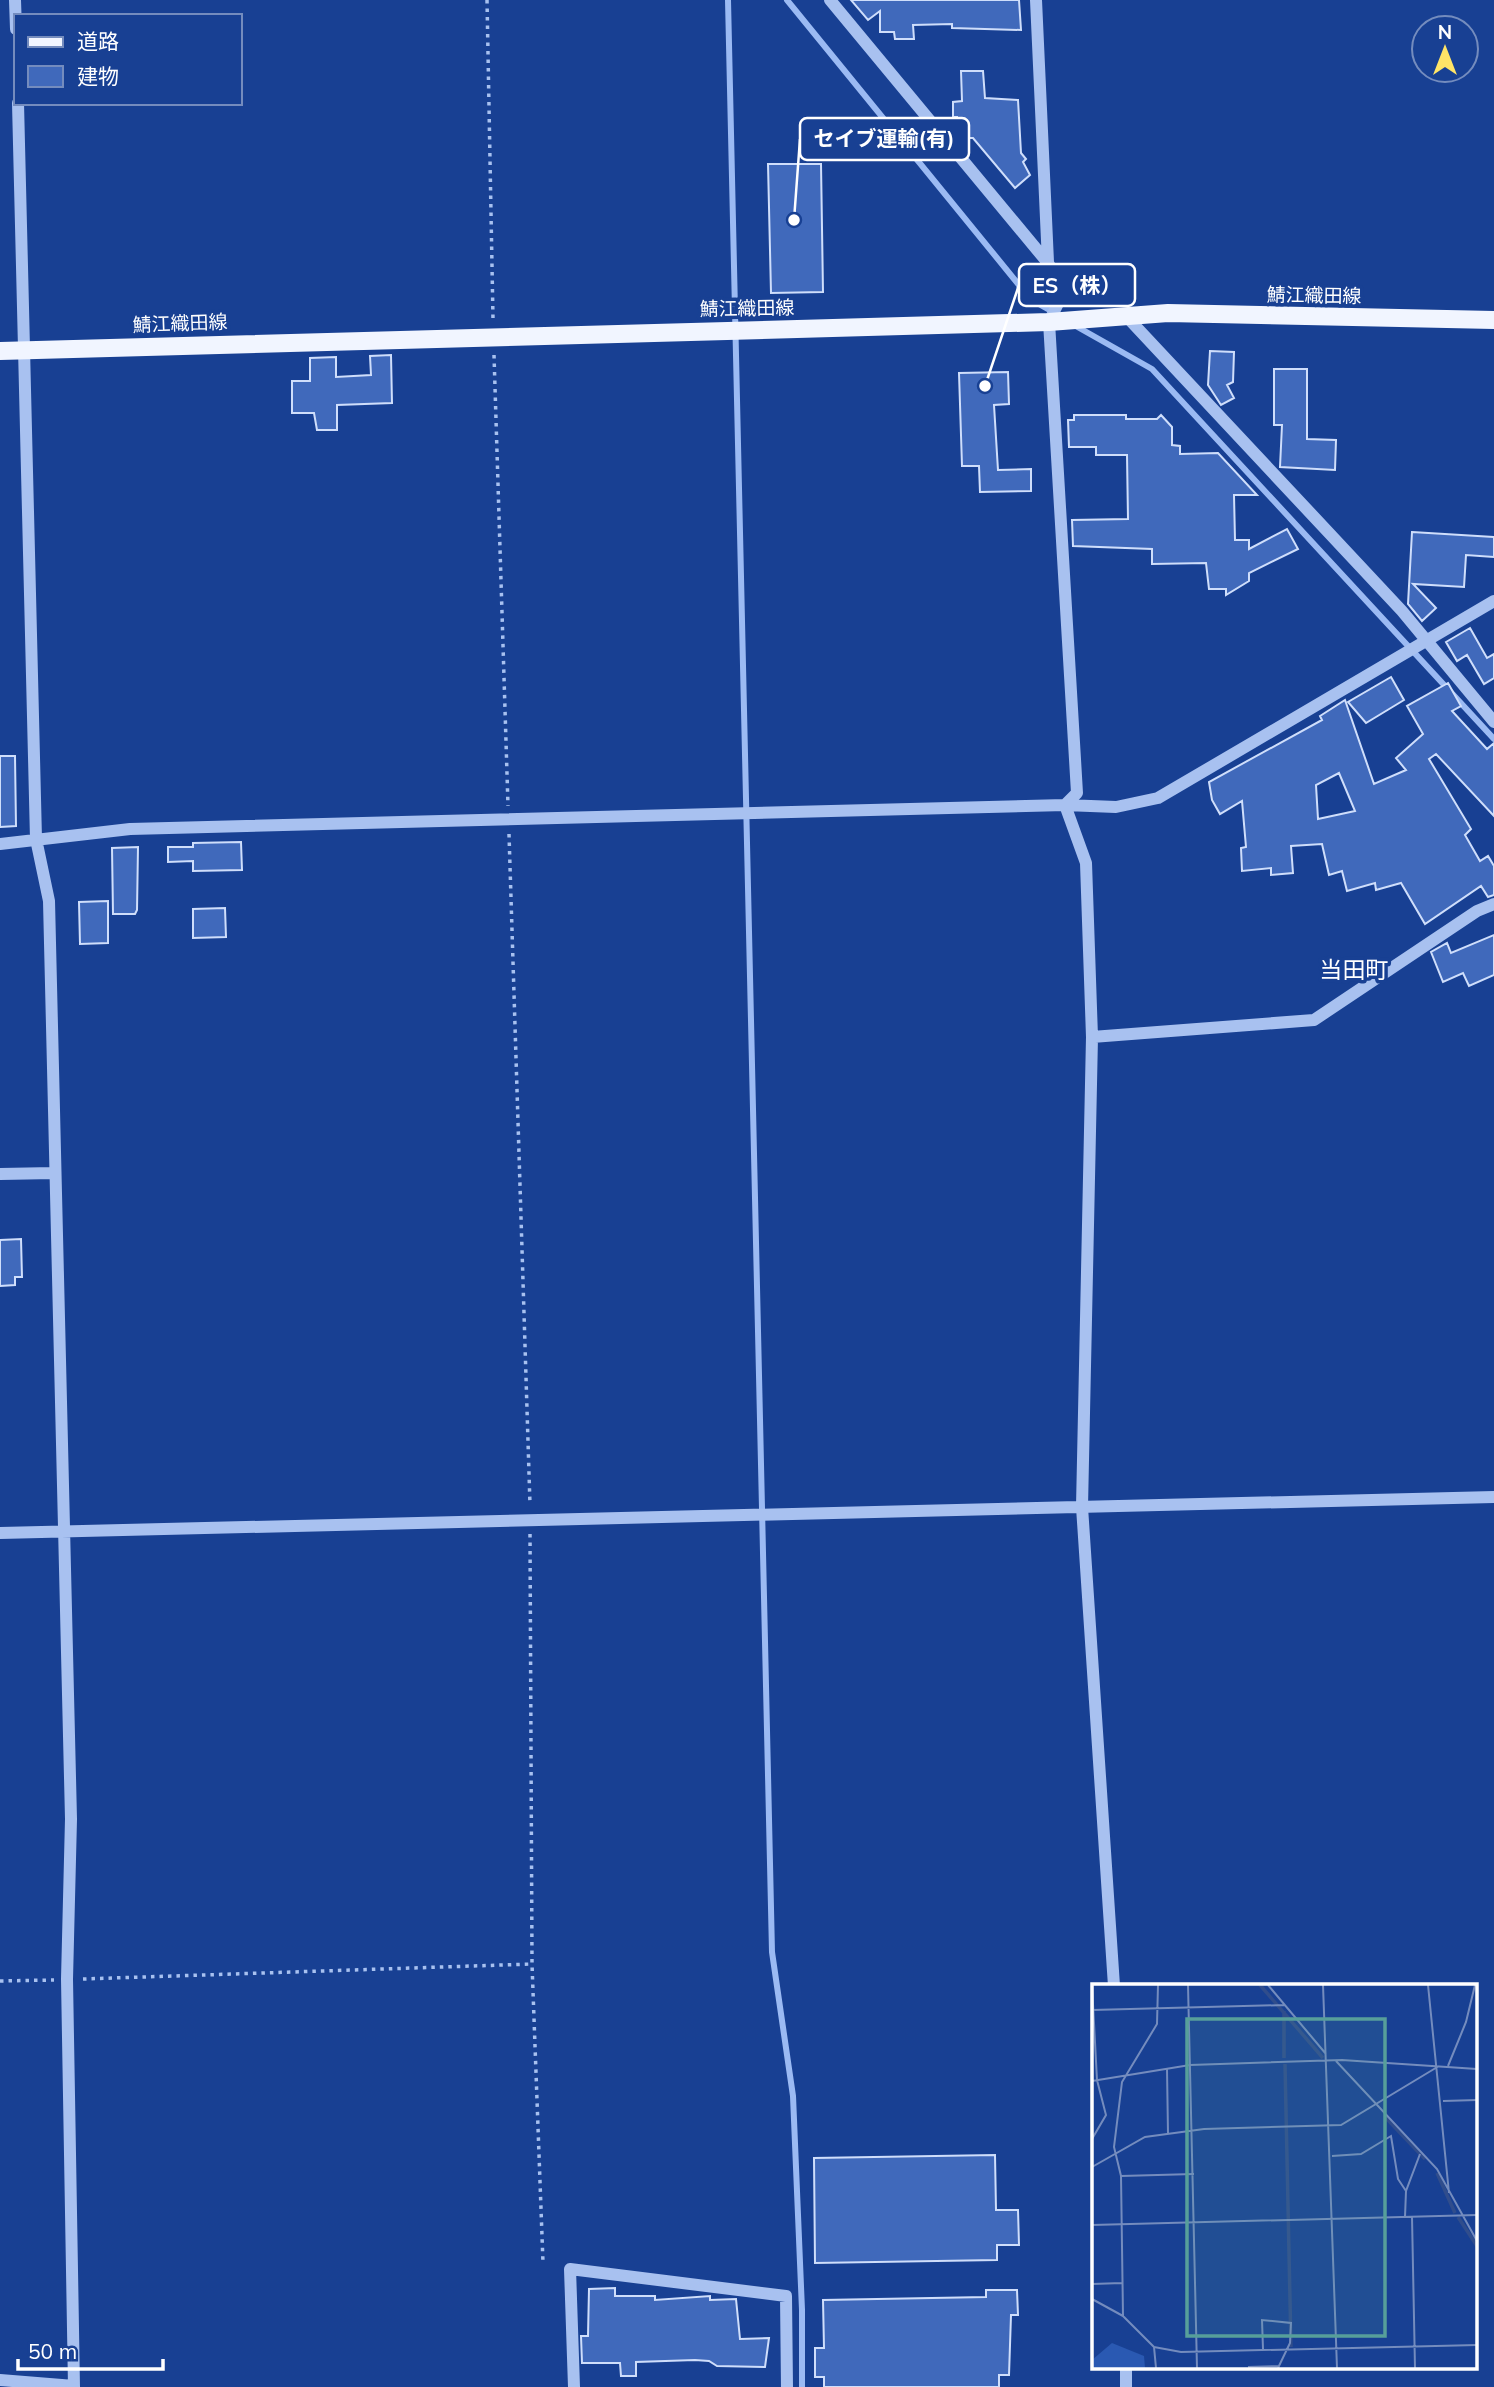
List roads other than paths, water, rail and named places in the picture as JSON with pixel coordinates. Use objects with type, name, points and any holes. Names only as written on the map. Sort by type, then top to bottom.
[{"type":"main road","name":"鯖江織田線","points":[[0,351],[24,348],[493,335],[1049,322],[1168,313],[1494,320]]},
{"type":"street","points":[[830,0],[1048,262],[1064,292],[1049,322],[1077,793],[1065,805]]},
{"type":"street","points":[[1036,0],[1048,262]]},
{"type":"street","points":[[0,2381],[74,2387],[66,1979],[71,1819],[49,901],[36,839],[18,105]]},
{"type":"street","points":[[1126,316],[1402,611],[1494,722]]},
{"type":"street","points":[[0,844],[130,829],[508,820],[738,811],[1065,805],[1116,807],[1158,798],[1494,601]]},
{"type":"street","points":[[1065,805],[1086,863],[1092,1037],[1083,1507],[1114,1984]]},
{"type":"street","points":[[1092,1037],[1314,1020],[1477,911],[1494,904]]},
{"type":"street","points":[[0,1174],[54,1173]]},
{"type":"street","points":[[0,1533],[1494,1497]]},
{"type":"street","points":[[573,2387],[570,2269],[786,2296],[788,2387]]},
{"type":"waterway","points":[[728,0],[772,1952],[793,2096],[802,2310],[802,2387]]},
{"type":"waterway","points":[[787,0],[1019,285],[1021,294],[1053,312]]},
{"type":"waterway","points":[[1074,325],[1152,369],[1494,739]]},
{"type":"place","name":"セイブ運輸(有)","points":[[794,220]]},
{"type":"place","name":"ES（株）","points":[[985,386]]},
{"type":"district","name":"当田町","points":[[1354,969]]}]
